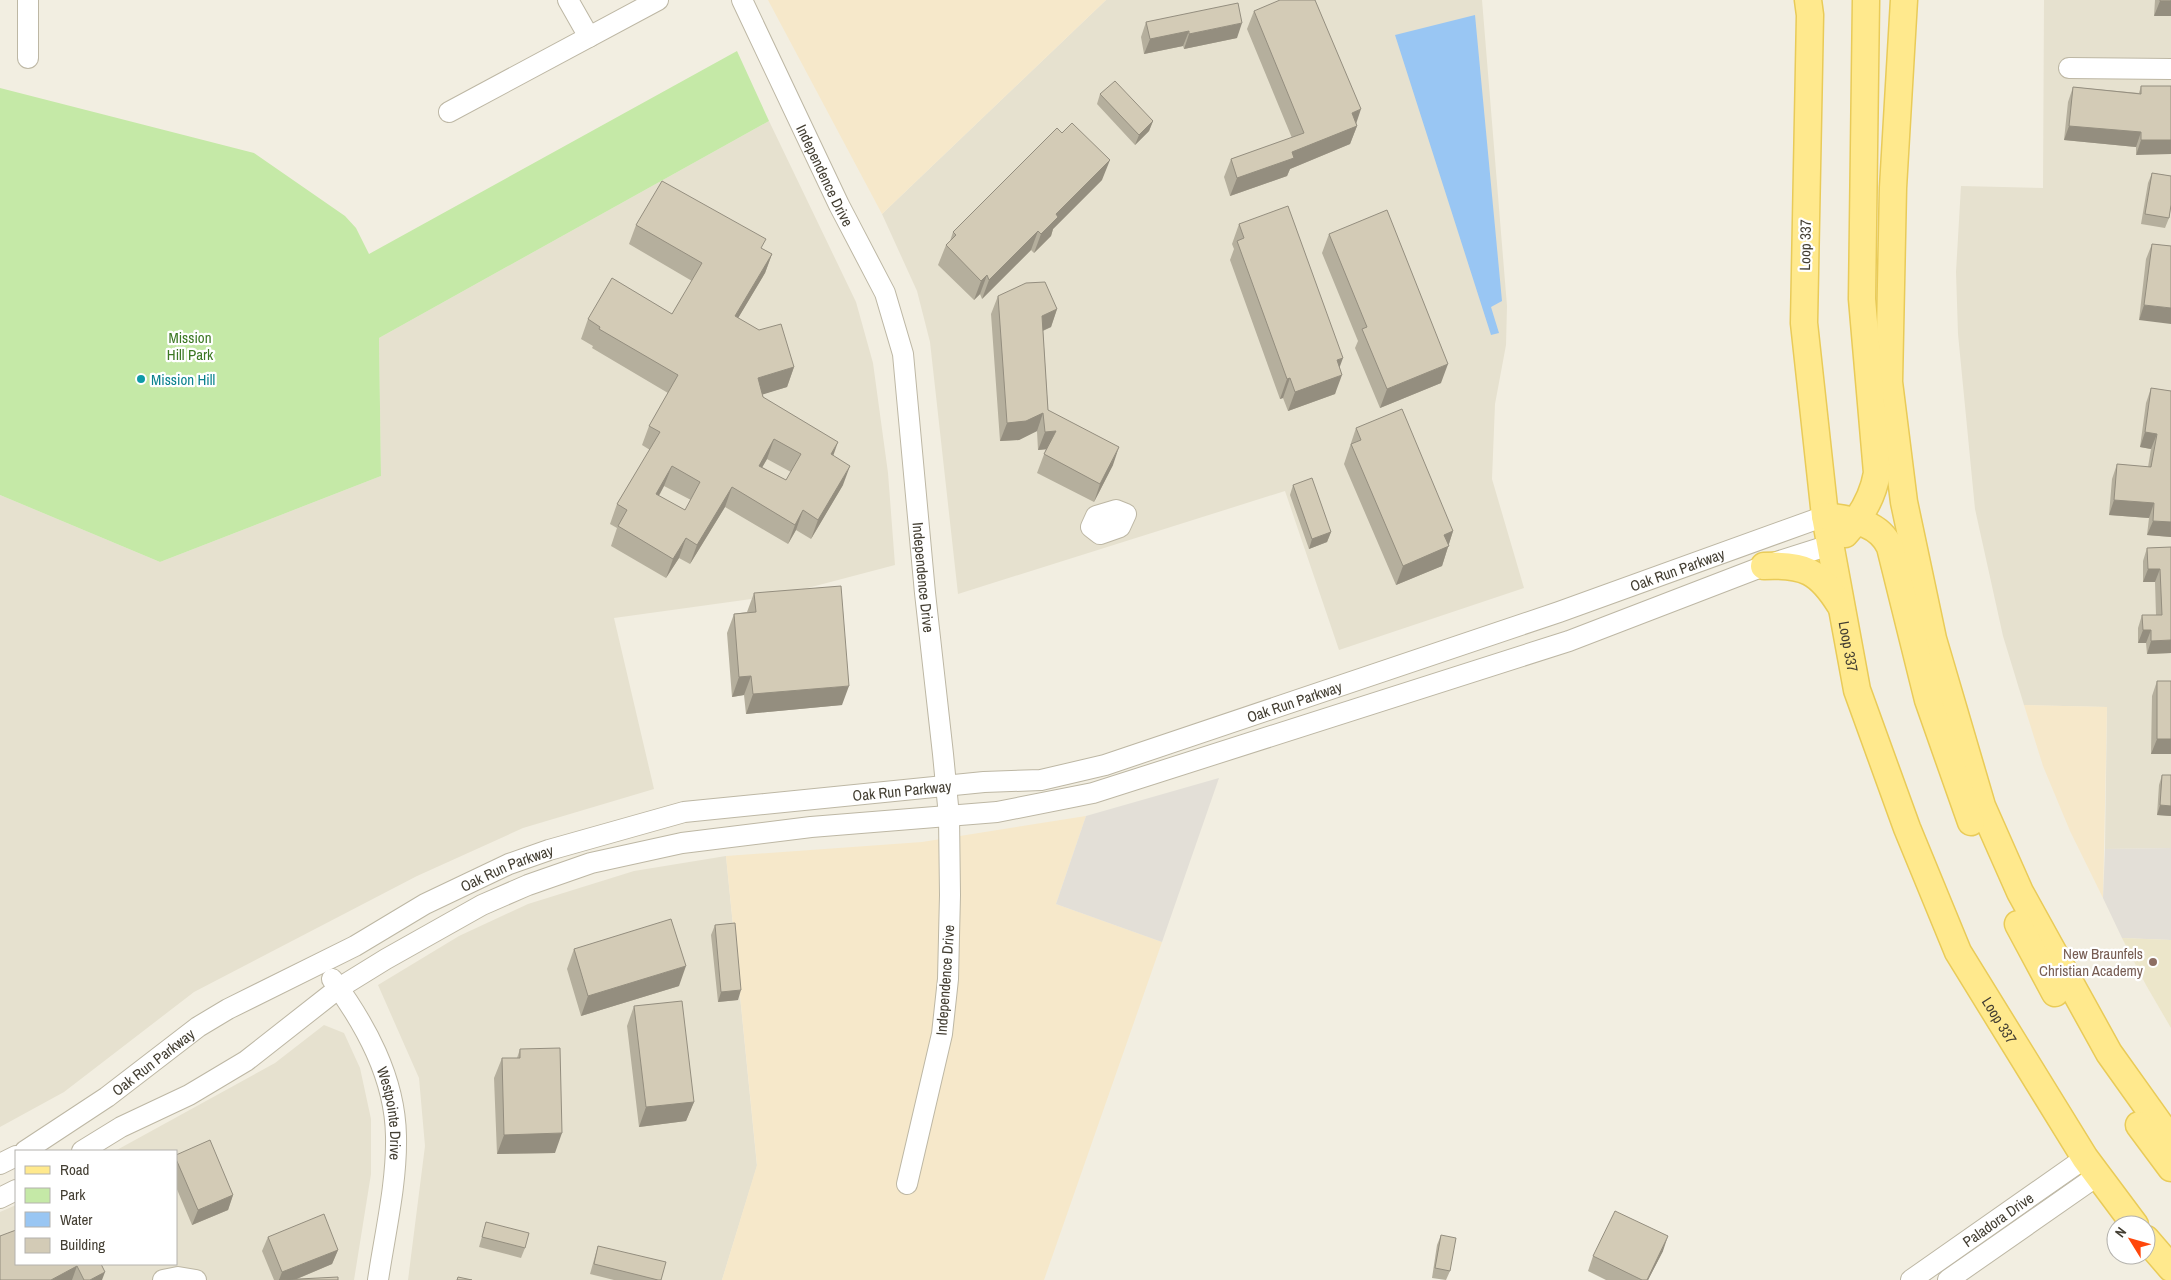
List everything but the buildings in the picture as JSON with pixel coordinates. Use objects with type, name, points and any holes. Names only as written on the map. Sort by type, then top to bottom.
[{"type":"main road","name":"Loop 337","points":[[1808,0],[1810,15],[1804,323],[1825,516],[1857,690],[1907,828],[1958,952],[2091,1167],[2127,1215]]},
{"type":"main road","points":[[1830,545],[1839,540],[1855,521],[1874,490],[1877,473],[1862,299],[1866,0]]},
{"type":"main road","points":[[1904,0],[1893,188],[1889,382],[1904,502],[1933,639],[1982,806],[2020,892],[2109,1053],[2171,1140]]},
{"type":"main road","points":[[1825,516],[1855,521],[1884,534],[1890,547],[1928,700],[1963,803],[1996,880],[2035,958],[2106,1079],[2171,1168]]},
{"type":"main road","points":[[1764,566],[1788,565],[1811,571],[1828,586],[1843,610]]},
{"type":"main road","points":[[2156,1251],[2171,1268]]},
{"type":"street","points":[[28,0],[28,58]]},
{"type":"street","points":[[568,0],[589,37]]},
{"type":"street","points":[[449,112],[658,0]]},
{"type":"street","name":"Independence Drive","points":[[742,0],[839,205],[885,293],[903,354],[911,418],[925,593],[949,816],[950,933],[942,1034],[907,1184]]},
{"type":"street","points":[[2068,68],[2171,69]]},
{"type":"street","name":"Oak Run Parkway","points":[[26,1150],[108,1097],[198,1027],[228,1009],[321,964],[467,882],[509,864],[557,848],[684,812],[946,786],[1041,780],[1105,765],[1559,612],[1825,516]]},
{"type":"street","name":"Oak Run Parkway","points":[[84,1150],[121,1127],[189,1094],[246,1061],[339,988],[482,905],[528,885],[591,863],[720,837],[997,812],[1093,793],[1569,641],[1764,566],[1830,545]]},
{"type":"street","name":"Westpointe Drive","points":[[321,964],[364,1027],[381,1064],[394,1114],[396,1136],[394,1167],[378,1280]]},
{"type":"street","points":[[0,1164],[15,1156]]},
{"type":"street","name":"Paladora Drive","points":[[1911,1280],[2091,1167]]},
{"type":"street","name":"Paladora Drive","points":[[1948,1280],[2091,1167]]},
{"type":"street","points":[[0,1198],[15,1190]]},
{"type":"street","points":[[163,1280],[178,1277],[196,1280]]},
{"type":"shaded area","points":[[768,0],[1106,0],[882,214]]},
{"type":"shaded area","points":[[1106,0],[1482,0],[1507,306],[1506,345],[1495,404],[1492,479],[1524,588],[1339,650],[1285,491],[958,594],[930,342],[917,291],[882,214]]},
{"type":"shaded area","points":[[2044,0],[2171,0],[2171,848],[2105,849],[2107,707],[2024,705],[2003,636],[1975,509],[1958,334],[1956,272],[1961,186],[2043,188]]},
{"type":"shaded area","points":[[769,121],[856,302],[873,363],[888,473],[895,565],[781,595],[614,618],[654,789],[523,828],[417,876],[194,992],[64,1092],[0,1127],[0,495],[160,562],[381,476],[379,338]]},
{"type":"shaded area","points":[[2024,705],[2107,707],[2103,898],[2070,831],[2043,766]]},
{"type":"shaded area","points":[[1219,778],[1162,942],[1056,904],[1086,816]]},
{"type":"shaded area","points":[[1086,816],[1056,904],[1162,942],[1044,1280],[722,1280],[757,1165],[726,856],[922,842]]},
{"type":"shaded area","points":[[2171,848],[2171,940],[2122,938],[2103,898],[2105,849]]},
{"type":"shaded area","points":[[726,856],[757,1166],[722,1280],[408,1280],[425,1146],[419,1078],[378,985],[459,936],[528,904],[634,871]]},
{"type":"shaded area","name":"New Braunfels Christian Academy","points":[[2122,938],[2171,940],[2171,1028],[2146,985]]},
{"type":"shaded area","points":[[324,1025],[344,1033],[360,1068],[371,1119],[371,1174],[354,1280],[0,1280],[0,1212],[15,1205],[15,1265],[178,1265],[178,1150],[117,1150],[275,1063]]},
{"type":"green space","name":"Mission Hill Park","points":[[737,51],[769,121],[379,338],[381,476],[160,562],[0,495],[0,88],[254,153],[345,216],[356,228],[369,254]]},
{"type":"water","points":[[1475,15],[1502,301],[1491,307],[1499,333],[1491,335],[1395,35]]},
{"type":"place","name":"Mission Hill","points":[[141,379]]},
{"type":"place","name":"New Braunfels Christian Academy","points":[[2153,962]]}]
